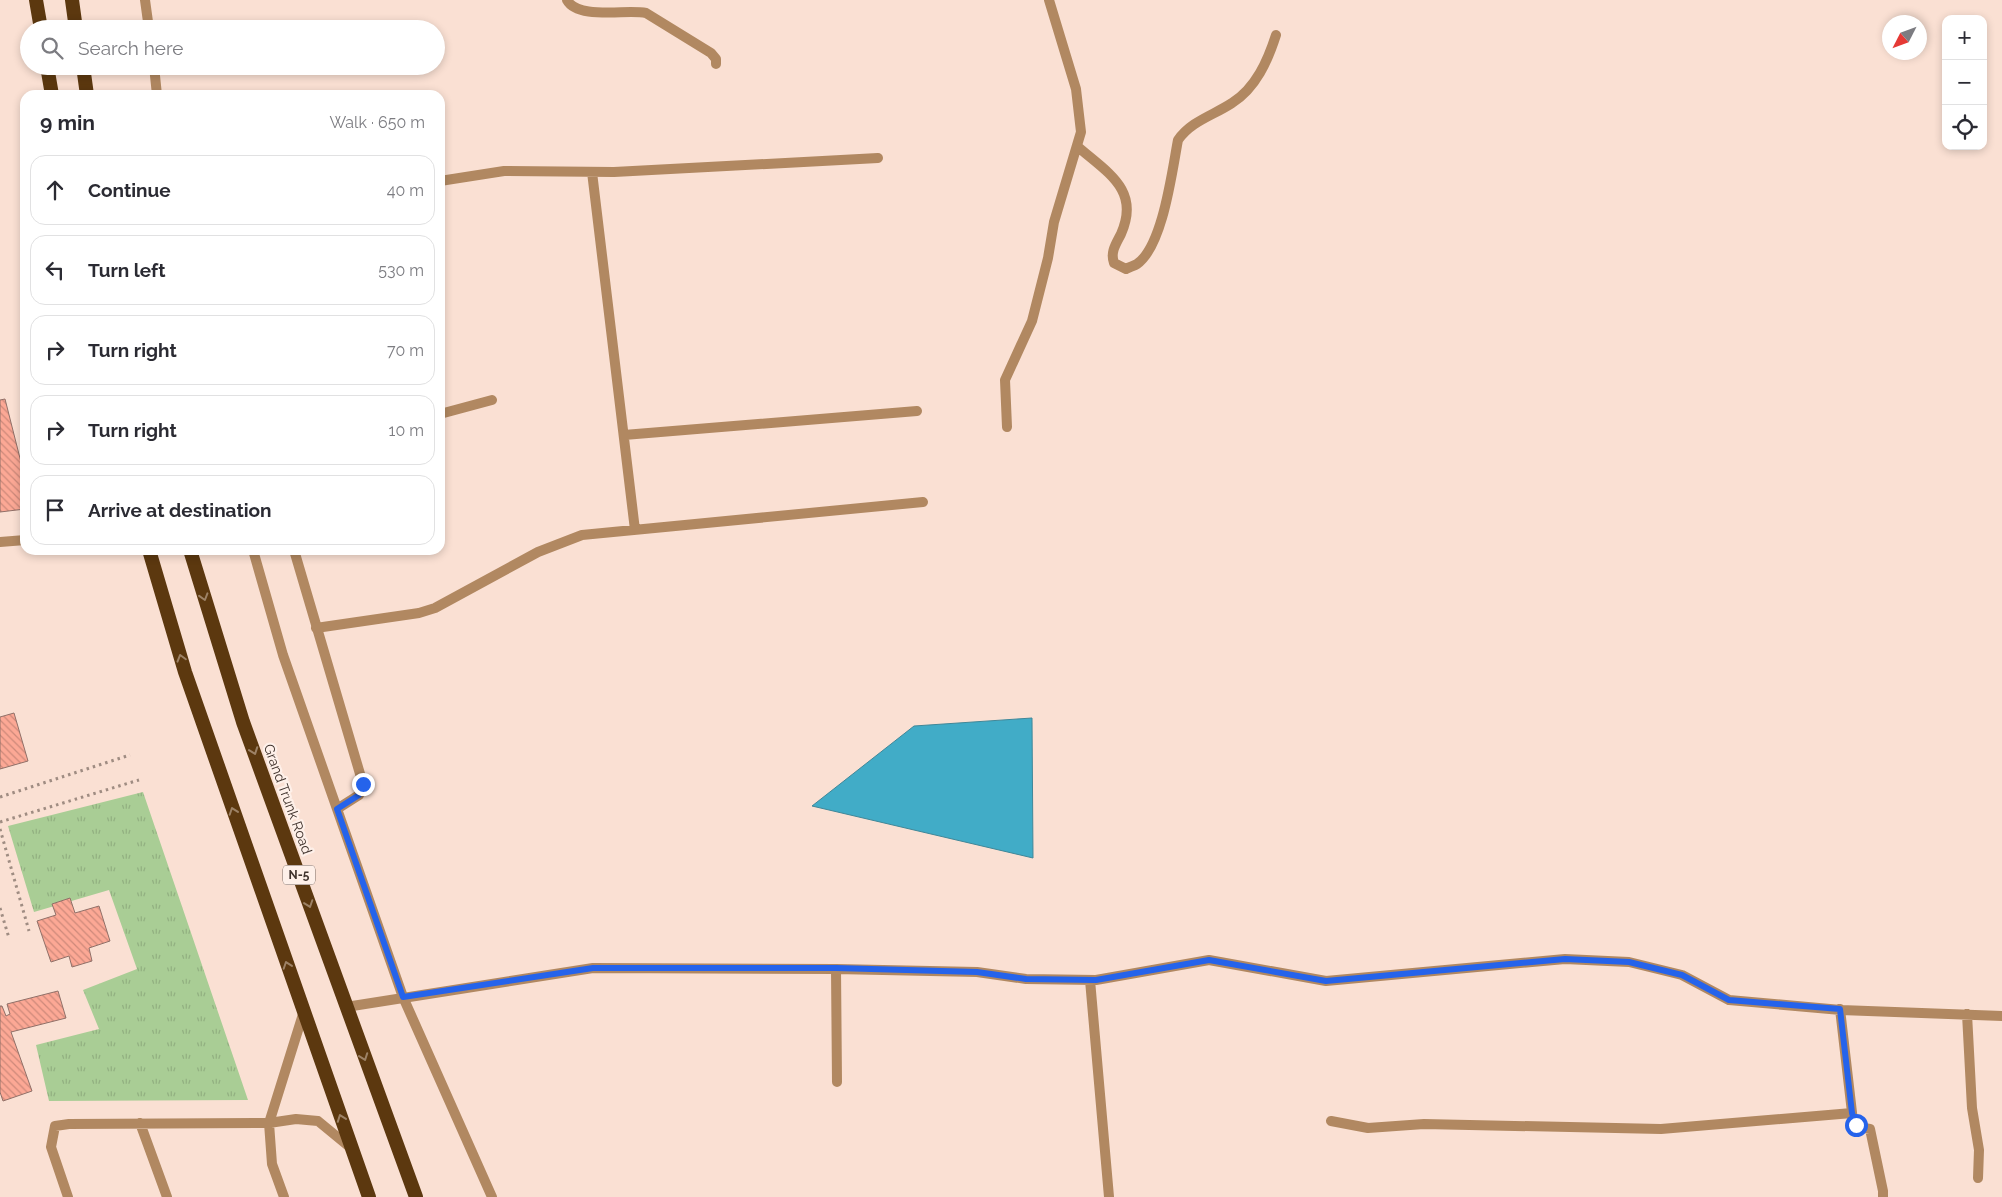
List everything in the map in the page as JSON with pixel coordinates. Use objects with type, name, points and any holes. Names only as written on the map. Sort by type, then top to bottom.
[{"type":"highway","points":[[36,0],[39,20]]},
{"type":"highway","points":[[72,0],[75,20]]},
{"type":"highway","points":[[49,75],[51,90]]},
{"type":"highway","points":[[84,75],[86,90]]},
{"type":"highway","points":[[150,555],[185,672],[369,1197]]},
{"type":"highway","name":"Grand Trunk Road","points":[[192,555],[243,722],[416,1197]]},
{"type":"street","points":[[145,0],[148,20]]},
{"type":"street","points":[[567,0],[571,6],[591,12],[636,11],[646,14],[711,53],[716,59],[716,64]]},
{"type":"street","points":[[1007,426],[1005,380],[1032,321],[1048,258],[1054,222],[1081,132],[1076,89],[1049,0]]},
{"type":"street","points":[[1076,146],[1117,180],[1123,190],[1127,203],[1126,214],[1124,225],[1112,256],[1114,263],[1126,269],[1137,264],[1151,248],[1162,220],[1178,140],[1184,131],[1234,102],[1259,76],[1276,35]]},
{"type":"street","points":[[155,75],[156,90]]},
{"type":"street","points":[[445,180],[504,172],[592,172],[878,158]]},
{"type":"street","points":[[592,172],[635,530]]},
{"type":"street","points":[[445,413],[492,400]]},
{"type":"street","points":[[624,435],[917,412]]},
{"type":"street","points":[[316,628],[419,613],[435,608],[538,552],[582,535],[923,502]]},
{"type":"street","points":[[0,542],[20,540]]},
{"type":"street","points":[[254,555],[283,655],[403,997],[492,1197]]},
{"type":"street","points":[[295,555],[363,784],[359,795],[337,809]]},
{"type":"street","points":[[346,1007],[593,968],[836,968],[977,972],[1026,979],[1090,980],[1137,974],[1209,960],[1326,981],[1565,959],[1629,962],[1682,975],[1729,1000],[1840,1009],[2002,1016]]},
{"type":"street","points":[[836,968],[837,1082]]},
{"type":"street","points":[[1090,980],[1109,1197]]},
{"type":"street","points":[[1840,1009],[1852,1113],[1856,1125],[1870,1129],[1883,1191],[1882,1197]]},
{"type":"street","points":[[284,1197],[272,1164],[269,1123],[304,1011]]},
{"type":"street","points":[[1967,1014],[1972,1108],[1979,1150],[1978,1178]]},
{"type":"street","points":[[1331,1121],[1368,1128],[1424,1124],[1661,1129],[1852,1113]]},
{"type":"street","points":[[68,1197],[51,1147],[56,1126],[69,1124],[140,1123],[269,1123],[296,1118],[318,1121],[353,1150]]},
{"type":"street","points":[[140,1123],[167,1197]]},
{"type":"path","points":[[0,797],[130,755]]},
{"type":"path","points":[[0,822],[139,780]]},
{"type":"path","points":[[0,829],[29,930]]},
{"type":"path","points":[[0,908],[8,938]]},
{"type":"green space","points":[[143,792],[248,1100],[49,1101],[36,1045],[99,1029],[83,990],[137,969],[109,890],[34,912],[8,826]]},
{"type":"water","points":[[1032,718],[1033,858],[812,806],[914,726]]},
{"type":"building","points":[[5,399],[20,458],[20,510],[0,512],[0,400]]},
{"type":"building","points":[[14,713],[28,761],[0,769],[0,717]]},
{"type":"building","points":[[70,898],[75,913],[99,906],[110,941],[89,948],[92,961],[72,967],[69,956],[51,962],[37,921],[56,915],[52,904]]},
{"type":"building","points":[[58,991],[66,1018],[11,1032],[32,1091],[3,1101],[0,1092],[0,1006],[2,1006],[6,1016],[10,1014],[7,1004]]},
{"type":"route","points":[[363,784],[359,795],[337,809],[403,997],[593,968],[836,968],[977,972],[1026,979],[1096,980],[1209,960],[1326,981],[1565,959],[1629,962],[1682,975],[1729,1000],[1840,1009],[1853,1121],[1856,1125]]}]
